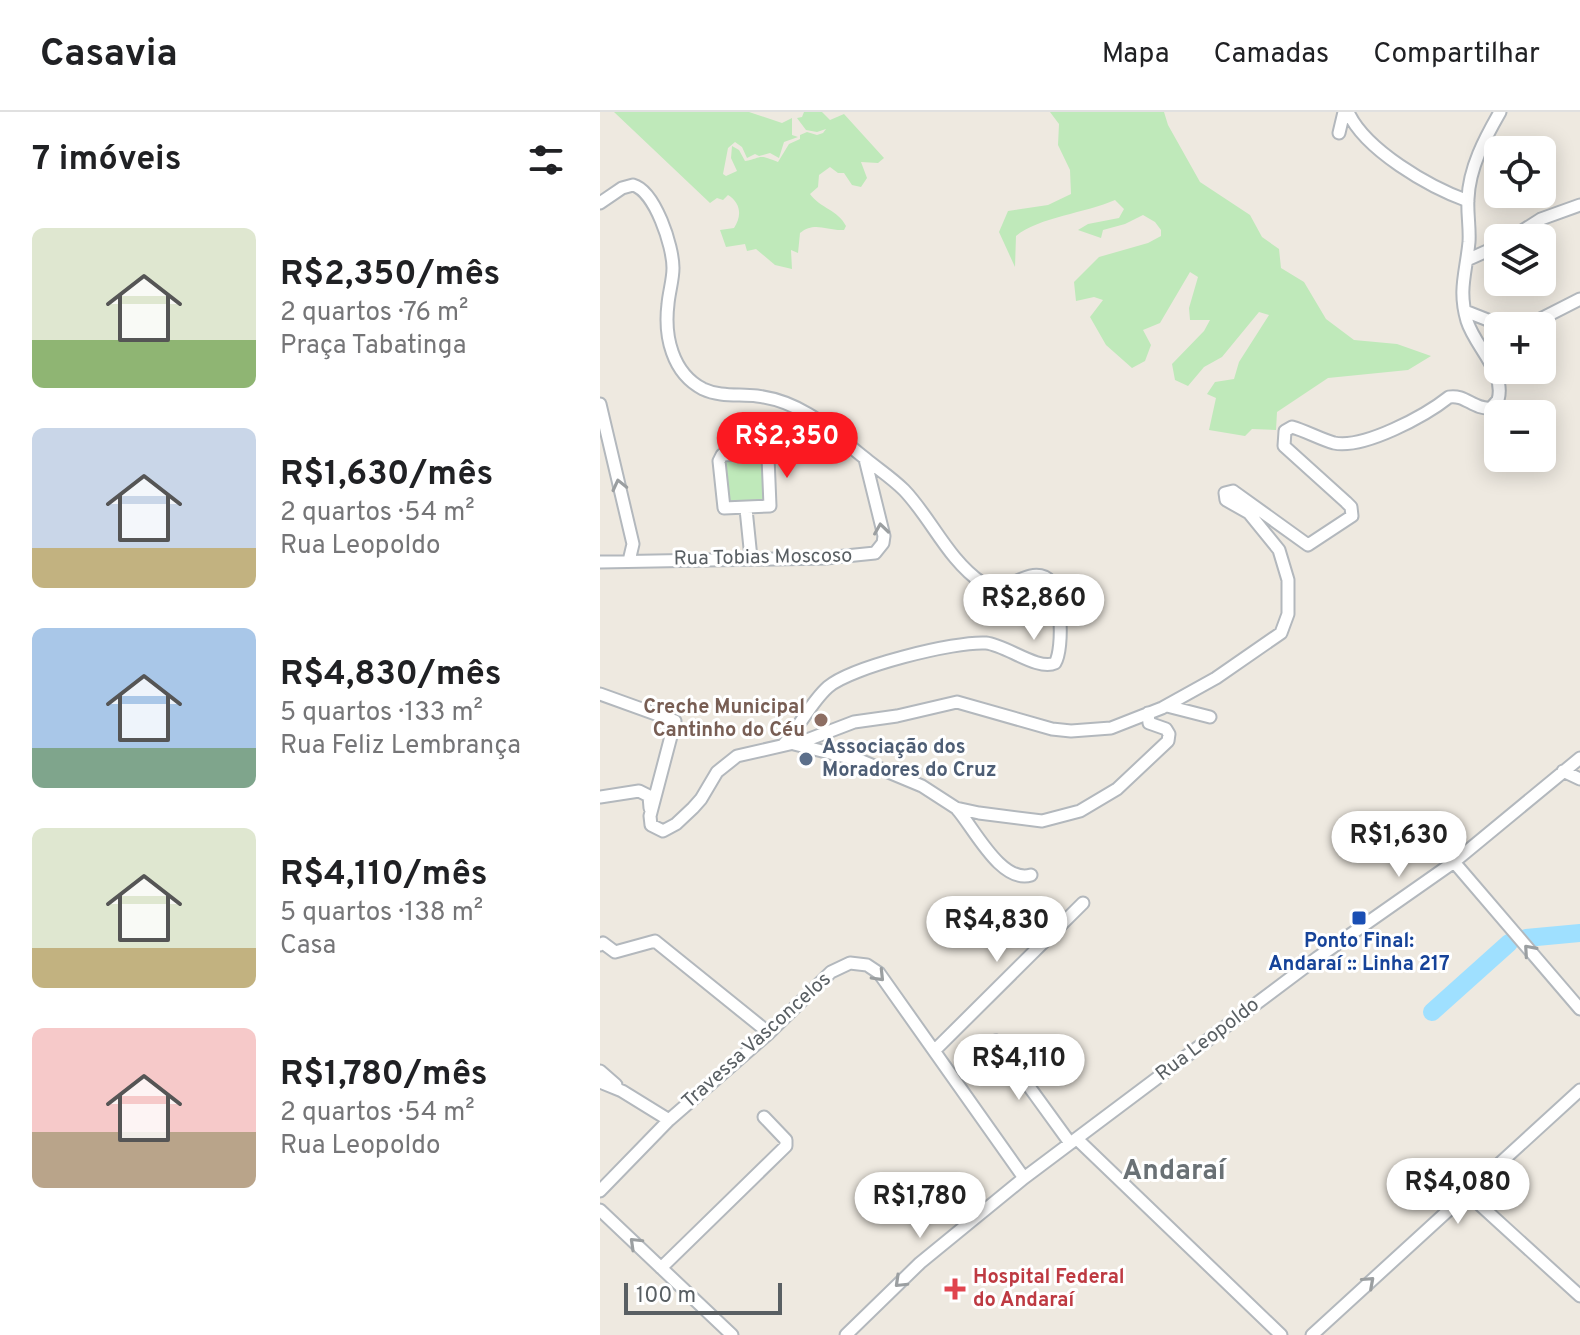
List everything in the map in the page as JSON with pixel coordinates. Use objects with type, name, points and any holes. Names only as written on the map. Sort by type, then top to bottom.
[{"type":"street","points":[[1339,133],[1346,112]]},
{"type":"street","points":[[1346,112],[1364,137],[1401,164],[1432,185],[1468,201]]},
{"type":"street","points":[[650,820],[663,831],[676,824],[701,799],[717,772],[737,756],[788,745],[854,722],[897,716],[950,702],[1035,726],[1071,731],[1111,728],[1167,706],[1216,678],[1281,633],[1287,620],[1288,580],[1279,550],[1249,513],[1228,503],[1225,493],[1233,491],[1303,544],[1311,544],[1349,519],[1353,512],[1284,446],[1285,431],[1292,427],[1334,443],[1349,444],[1379,437],[1453,396],[1481,409],[1491,408],[1500,394],[1498,379],[1471,334],[1461,294],[1469,237],[1468,201],[1478,156],[1500,112]]},
{"type":"street","points":[[600,203],[622,188],[633,185],[646,191],[654,204],[672,258],[667,316],[669,344],[673,356],[689,379],[712,392],[758,396],[806,413],[904,490],[956,557],[984,585],[998,589],[1038,576],[1052,583],[1056,591],[1061,648],[1055,663],[1043,665],[987,643],[933,649],[861,671],[830,685],[788,745]]},
{"type":"street","points":[[1533,224],[1580,205]]},
{"type":"street","points":[[1467,260],[1484,252]]},
{"type":"street","points":[[1554,312],[1580,299]]},
{"type":"street","points":[[1465,311],[1484,318]]},
{"type":"street","points":[[600,404],[633,544],[629,561]]},
{"type":"street","points":[[764,453],[768,457],[770,506],[746,509],[722,506],[719,461],[722,455],[764,453]]},
{"type":"street","name":"Rua Tobias Moscoso","points":[[600,562],[867,555],[879,549],[884,536],[865,459]]},
{"type":"street","points":[[746,509],[751,558]]},
{"type":"street","points":[[600,694],[675,721],[650,820]]},
{"type":"street","points":[[1167,706],[1210,717]]},
{"type":"street","points":[[956,808],[1042,821],[1080,811],[1117,789],[1168,741],[1166,729],[1149,723],[1148,713]]},
{"type":"street","points":[[788,745],[862,761],[922,786],[956,808],[1008,871],[1016,875],[1031,875]]},
{"type":"street","name":"Rua Leopoldo","points":[[846,1335],[920,1263],[1024,1178],[1317,958],[1454,862],[1580,758]]},
{"type":"street","points":[[1563,771],[1580,779]]},
{"type":"street","points":[[600,797],[639,791],[644,793],[651,802],[650,820]]},
{"type":"street","points":[[1454,862],[1580,1009]]},
{"type":"street","points":[[935,1050],[1083,903]]},
{"type":"street","points":[[600,945],[603,943],[615,952],[655,941],[769,1033]]},
{"type":"street","name":"Travessa Vasconcelos","points":[[600,1191],[669,1120],[769,1033],[831,972],[850,963],[867,965],[879,973],[1024,1178]]},
{"type":"street","points":[[996,1041],[1074,1141],[1281,1335]]},
{"type":"street","points":[[600,1071],[622,1091]]},
{"type":"street","points":[[600,1082],[622,1091],[669,1120]]},
{"type":"street","points":[[1312,1335],[1580,1090]]},
{"type":"street","points":[[661,1268],[786,1146],[786,1140],[764,1117]]},
{"type":"street","points":[[1467,1193],[1580,1296]]},
{"type":"street","points":[[600,1210],[732,1335]]},
{"type":"green space","points":[[614,112],[749,112],[782,123],[792,118],[792,135],[798,137],[784,142],[779,158],[770,153],[747,158],[742,147],[735,142],[728,148],[723,174],[726,176],[737,171],[731,158],[732,146],[739,150],[745,161],[763,157],[778,162],[789,144],[800,139],[800,135],[823,133],[826,129],[817,132],[806,130],[797,118],[802,117],[804,112],[822,112],[830,120],[844,114],[884,158],[878,163],[861,162],[867,178],[861,187],[852,185],[844,173],[830,167],[819,175],[818,187],[810,194],[846,226],[844,230],[821,227],[805,229],[800,233],[798,253],[791,250],[792,269],[775,265],[756,249],[747,251],[745,244],[726,247],[720,230],[734,228],[737,223],[739,210],[736,202],[728,195],[723,200],[717,198],[710,203]]},
{"type":"green space","points":[[1050,112],[1164,112],[1200,182],[1250,215],[1262,237],[1279,249],[1281,268],[1304,282],[1326,319],[1354,340],[1397,344],[1431,356],[1408,370],[1328,378],[1277,412],[1276,430],[1252,429],[1245,436],[1209,430],[1216,398],[1207,394],[1215,382],[1234,379],[1239,362],[1269,315],[1259,312],[1222,357],[1204,367],[1188,386],[1175,380],[1172,364],[1204,331],[1210,320],[1190,320],[1189,308],[1198,277],[1190,272],[1160,323],[1143,330],[1151,345],[1145,361],[1132,368],[1106,345],[1090,317],[1103,300],[1094,297],[1076,301],[1074,282],[1099,257],[1148,243],[1161,236],[1155,222],[1143,215],[1103,230],[1101,238],[1078,230],[1088,224],[1119,218],[1124,209],[1115,200],[1037,224],[1016,236],[1015,267],[999,232],[1008,211],[1048,205],[1071,194],[1070,170],[1058,145],[1059,124]]},
{"type":"green space","points":[[763,454],[769,504],[726,509],[723,456]]},
{"type":"waterway","points":[[1526,938],[1580,933]]},
{"type":"waterway","points":[[1432,1012],[1509,943]]},
{"type":"place","name":"Creche Municipal Cantinho do Céu","points":[[821,720]]},
{"type":"place","name":"Associação dos Moradores do Cruz","points":[[806,759]]},
{"type":"place","name":"Ponto Final: Andaraí :: Linha 217","points":[[1359,918]]},
{"type":"place","name":"Hospital Federal do Andaraí","points":[[955,1289]]},
{"type":"district","name":"Andaraí","points":[[1174,1172]]}]
